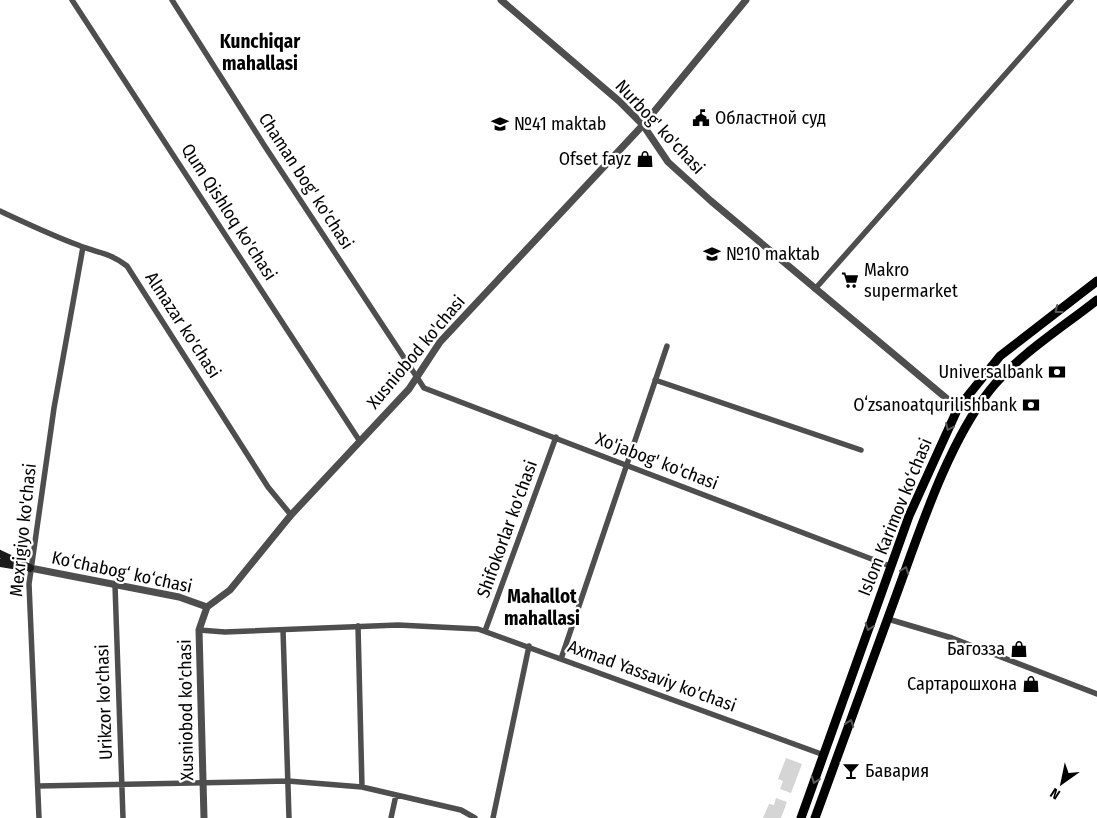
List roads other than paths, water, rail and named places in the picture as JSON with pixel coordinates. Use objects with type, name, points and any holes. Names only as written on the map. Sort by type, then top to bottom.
[{"type":"main road","name":"Islom Karimov ko‘chasi","points":[[801,818],[890,566],[906,525],[958,408],[1000,356],[1097,280]]},
{"type":"main road","name":"Islom Karimov ko‘chasi","points":[[815,818],[920,530],[954,450],[971,418],[990,390],[1012,368],[1097,300]]},
{"type":"main road","points":[[906,525],[912,532],[920,530]]},
{"type":"main road","name":"Ko‘chabog‘ ko‘chasi","points":[[0,554],[30,568]]},
{"type":"main road","name":"Ko‘chabog‘ ko‘chasi","points":[[0,563],[30,568]]},
{"type":"street","name":"Qum Qishloq ko'chasi","points":[[72,0],[359,440]]},
{"type":"street","name":"Chaman bog' ko'chasi","points":[[172,0],[416,377]]},
{"type":"street","name":"Nurbog' ko'chasi","points":[[501,0],[618,101],[643,125],[668,162],[711,201],[958,408]]},
{"type":"street","name":"Xusniobod ko'chasi","points":[[204,818],[199,630],[207,607],[230,590],[291,515],[359,440],[409,389],[440,342],[643,125],[746,0]]},
{"type":"street","points":[[815,289],[1071,0]]},
{"type":"street","name":"Almazar ko'chasi","points":[[0,212],[83,247],[112,255],[127,266],[268,487],[291,515]]},
{"type":"street","name":"Mexrigiyo ko'chasi","points":[[39,818],[29,584],[30,568],[54,408],[83,247]]},
{"type":"street","points":[[562,659],[666,346]]},
{"type":"street","name":"Xo'jabog' ko'chasi","points":[[416,377],[424,388],[890,566]]},
{"type":"street","points":[[655,380],[861,450]]},
{"type":"street","name":"Shifokorlar ko'chasi","points":[[485,631],[556,437]]},
{"type":"street","name":"Ko‘chabog‘ ko‘chasi","points":[[30,568],[179,597],[207,607]]},
{"type":"street","name":"Urikzor ko'chasi","points":[[115,584],[123,818]]},
{"type":"street","points":[[888,619],[952,638],[1097,694]]},
{"type":"street","name":"Axmad Yassaviy ko'chasi","points":[[199,630],[225,632],[398,624],[478,629],[824,755]]},
{"type":"street","points":[[358,626],[362,787]]},
{"type":"street","points":[[283,630],[289,818]]},
{"type":"street","points":[[493,818],[529,646]]},
{"type":"street","points":[[38,786],[288,780],[362,787],[460,810],[475,818]]},
{"type":"street","points":[[391,818],[396,795]]},
{"type":"street","points":[[459,818],[460,810]]},
{"type":"place","name":"Областной суд","points":[[701,118]]},
{"type":"place","name":"№41 maktab","points":[[500,124]]},
{"type":"place","name":"Ofset fayz","points":[[645,159]]},
{"type":"place","name":"№10 maktab","points":[[712,254]]},
{"type":"place","name":"Makro supermarket","points":[[850,280]]},
{"type":"place","name":"Universalbank","points":[[1057,372]]},
{"type":"place","name":"Oʻzsanoatqurilishbank","points":[[1031,405]]},
{"type":"place","name":"Багозза","points":[[1019,649]]},
{"type":"place","name":"Сартарошхона","points":[[1031,684]]},
{"type":"place","name":"Бавария","points":[[851,771]]},
{"type":"district","name":"Kunchiqar mahallasi","points":[[260,52]]},
{"type":"district","name":"Mahallot mahallasi","points":[[542,607]]}]
